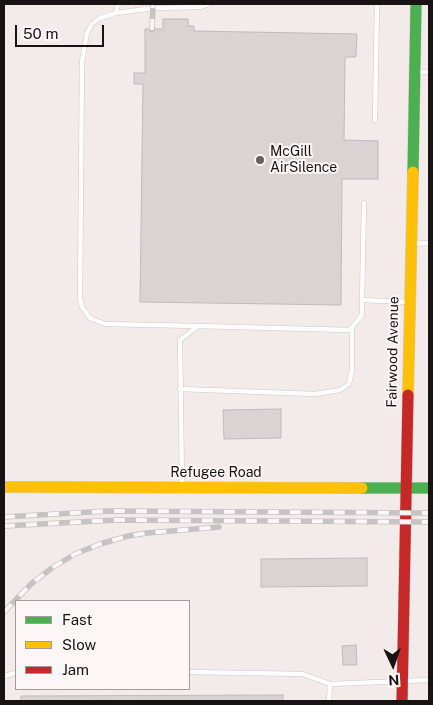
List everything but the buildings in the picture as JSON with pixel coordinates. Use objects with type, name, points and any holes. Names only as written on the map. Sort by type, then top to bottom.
[{"type":"street","name":"Fairwood Avenue","points":[[402,701],[416,4]]},
{"type":"street","name":"Refugee Road","points":[[4,487],[182,489],[429,488]]},
{"type":"lane","points":[[116,13],[118,4]]},
{"type":"lane","points":[[209,4],[201,7],[153,8],[116,13],[100,18],[92,24],[84,42],[82,62],[80,299],[82,307],[90,318],[105,324],[350,330],[362,315],[364,203]]},
{"type":"lane","points":[[375,120],[378,4]]},
{"type":"lane","points":[[415,72],[429,72]]},
{"type":"lane","points":[[411,244],[429,243]]},
{"type":"lane","points":[[362,300],[410,302]]},
{"type":"lane","points":[[182,489],[180,340],[198,326]]},
{"type":"lane","points":[[180,388],[315,394],[340,390],[349,384],[352,370],[352,327]]},
{"type":"lane","points":[[190,672],[303,674],[330,684],[429,680]]},
{"type":"lane","points":[[329,701],[330,684]]},
{"type":"railway","points":[[152,30],[153,4]]},
{"type":"railway","points":[[4,517],[109,511],[429,513]]},
{"type":"railway","points":[[4,526],[117,520],[429,522]]},
{"type":"railway","points":[[16,600],[31,584],[52,568],[75,554],[100,544],[147,533],[219,527]]},
{"type":"railway","points":[[4,612],[15,601]]},
{"type":"traffic: fast","points":[[413,172],[416,4]]},
{"type":"traffic: fast","points":[[362,488],[429,488]]},
{"type":"traffic: slow","points":[[408,395],[413,172]]},
{"type":"traffic: slow","points":[[4,487],[362,488]]},
{"type":"traffic: jam","points":[[402,701],[408,395]]},
{"type":"place","name":"McGill AirSilence","points":[[260,160]]}]
